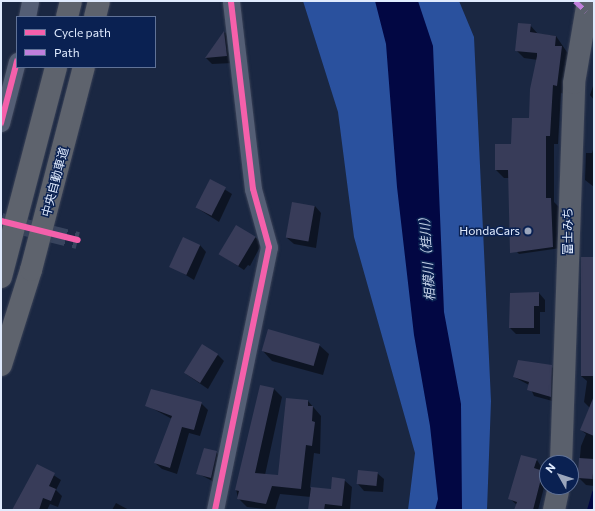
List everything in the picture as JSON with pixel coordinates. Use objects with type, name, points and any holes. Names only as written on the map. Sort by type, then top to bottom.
[{"type":"highway","points":[[68,16],[71,1]]},
{"type":"highway","points":[[95,16],[99,1]]},
{"type":"highway","name":"富士みち","points":[[561,455],[574,83],[588,1]]},
{"type":"highway","points":[[1,277],[56,68]]},
{"type":"highway","name":"中央自動車道","points":[[1,365],[31,270],[84,68]]},
{"type":"street","points":[[27,16],[30,1]]},
{"type":"street","points":[[215,510],[269,247],[253,189],[231,1]]},
{"type":"street","points":[[1,123],[16,65]]},
{"type":"shaded area","points":[[303,1],[459,1],[474,37],[491,401],[487,510],[408,510],[415,453],[354,237],[338,112]]},
{"type":"water","name":"相模川（桂川）","points":[[375,1],[418,1],[433,46],[444,312],[461,404],[462,510],[435,510],[438,499],[430,426],[414,335],[397,187],[386,44]]},
{"type":"building","points":[[518,23],[531,24],[530,32],[556,36],[555,46],[562,46],[557,86],[553,85],[550,136],[546,136],[546,198],[551,198],[553,247],[510,253],[508,170],[495,170],[495,144],[511,144],[512,118],[529,118],[530,89],[537,56],[537,53],[515,51]]},
{"type":"building","points":[[224,31],[227,56],[205,58]]},
{"type":"building","points":[[210,179],[226,187],[212,216],[195,208]]},
{"type":"building","points":[[292,202],[315,206],[308,241],[286,237]]},
{"type":"building","points":[[236,225],[256,237],[238,266],[218,254]]},
{"type":"building","points":[[183,237],[200,245],[186,275],[169,267]]},
{"type":"building","points":[[581,257],[594,257],[594,376],[581,376]]},
{"type":"building","points":[[539,292],[539,306],[534,306],[534,328],[509,328],[510,293]]},
{"type":"building","points":[[268,329],[320,344],[314,366],[262,351]]},
{"type":"building","points":[[202,344],[218,354],[200,383],[184,373]]},
{"type":"building","points":[[518,360],[552,365],[551,397],[527,390],[529,382],[513,377]]},
{"type":"building","points":[[260,385],[274,388],[255,473],[278,475],[286,398],[308,400],[308,406],[313,406],[312,421],[315,422],[312,446],[306,445],[301,489],[272,486],[266,504],[237,499],[239,491],[235,490]]},
{"type":"building","points":[[151,389],[202,402],[194,430],[182,427],[170,468],[154,463],[172,416],[145,406]]},
{"type":"building","points":[[594,396],[594,436],[580,430]]},
{"type":"building","points":[[204,448],[217,451],[211,478],[196,474]]},
{"type":"building","points":[[521,455],[537,459],[534,468],[539,470],[539,487],[533,510],[514,510],[517,502],[508,499]]},
{"type":"building","points":[[579,458],[594,459],[593,479],[579,478]]},
{"type":"building","points":[[37,464],[55,473],[49,486],[56,489],[51,501],[43,498],[39,510],[12,510]]},
{"type":"building","points":[[358,470],[378,472],[376,486],[357,484]]},
{"type":"building","points":[[332,477],[345,479],[342,506],[325,504],[324,510],[308,510],[311,487],[331,489]]},
{"type":"waterway","points":[[589,510],[594,493]]},
{"type":"tunnel","points":[[1,221],[78,240]]},
{"type":"marked path","points":[[575,1],[586,11]]},
{"type":"cycle path","points":[[215,510],[269,247],[253,189],[231,1]]},
{"type":"cycle path","points":[[1,123],[16,65]]},
{"type":"cycle path","points":[[1,221],[78,240]]},
{"type":"place","name":"HondaCars","points":[[528,231]]}]
